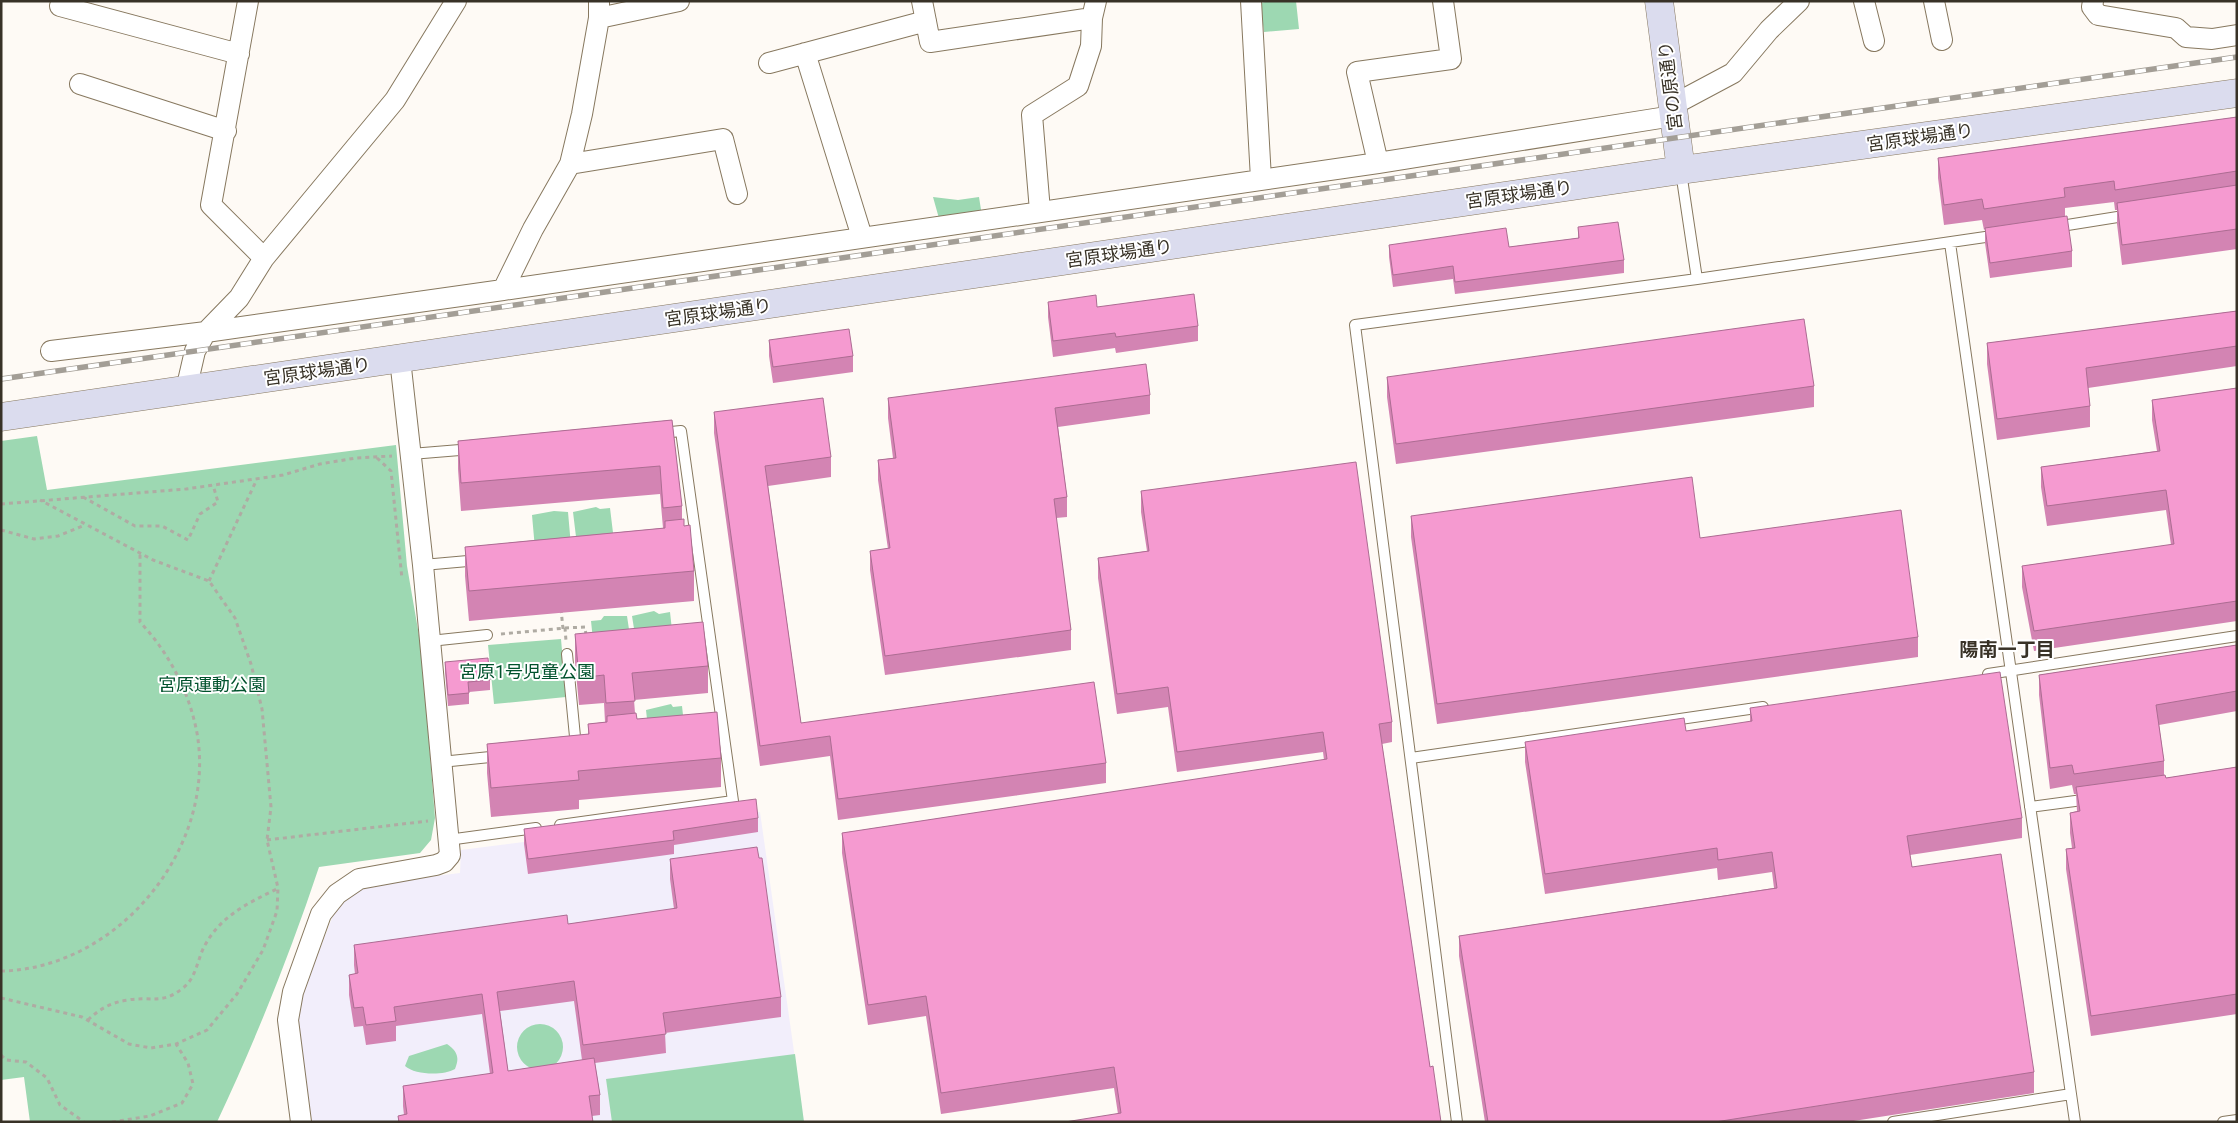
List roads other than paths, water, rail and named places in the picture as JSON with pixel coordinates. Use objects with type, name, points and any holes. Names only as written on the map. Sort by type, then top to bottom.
[{"type":"street","points":[[248,1],[226,131],[211,205],[264,258]]},
{"type":"street","points":[[186,390],[195,351],[206,332],[238,298],[264,258],[395,100],[456,1]]},
{"type":"street","points":[[503,290],[570,164],[582,114],[599,10],[679,1]]},
{"type":"street","points":[[1250,1],[1261,179]]},
{"type":"street","points":[[1378,163],[1357,72],[1450,59],[1443,1]]},
{"type":"street","name":"宮の原通り","points":[[1659,1],[1681,170]]},
{"type":"street","points":[[51,351],[206,332],[503,290],[1378,163],[1673,110],[1733,73],[1769,30],[1799,1]]},
{"type":"street","points":[[1864,1],[1874,41]]},
{"type":"street","points":[[1934,1],[1942,40]]},
{"type":"street","points":[[2093,1],[2092,8],[2098,15],[2176,28],[2186,37],[2212,39],[2237,35]]},
{"type":"street","points":[[60,6],[239,54]]},
{"type":"street","points":[[769,63],[805,53],[924,11],[930,42],[1094,10],[1091,46],[1078,86],[1032,115],[1040,211]]},
{"type":"street","points":[[805,53],[862,237]]},
{"type":"street","points":[[80,84],[226,131]]},
{"type":"street","name":"宮原球場通り","points":[[1,417],[1681,170],[2237,93]]},
{"type":"street","points":[[570,164],[723,139],[737,194]]},
{"type":"street","points":[[301,1122],[288,1020],[292,992],[321,914],[336,894],[359,879],[444,862],[450,855],[423,565],[400,359]]},
{"type":"lane","points":[[1681,170],[1697,279]]},
{"type":"lane","points":[[2046,228],[2141,213]]},
{"type":"lane","points":[[1457,1122],[1356,325],[1697,279],[2007,234]]},
{"type":"lane","points":[[1950,243],[2075,1122]]},
{"type":"lane","points":[[448,840],[733,801],[718,728],[709,634],[691,540],[681,431],[652,434]]},
{"type":"lane","points":[[411,454],[487,448]]},
{"type":"lane","points":[[423,565],[488,560]]},
{"type":"lane","points":[[698,635],[709,634]]},
{"type":"lane","points":[[430,641],[487,635]]},
{"type":"lane","points":[[1981,675],[2237,636]]},
{"type":"lane","points":[[566,749],[576,748],[580,741],[567,654]]},
{"type":"lane","points":[[1411,758],[1775,705]]},
{"type":"lane","points":[[441,762],[509,755]]},
{"type":"lane","points":[[2030,807],[2099,798]]},
{"type":"lane","points":[[1893,1122],[2071,1094]]},
{"type":"lane","points":[[2223,1122],[2237,1120]]},
{"type":"railway","points":[[1,379],[2237,57]]},
{"type":"district","name":"陽南一丁目","points":[[2007,649]]},
{"type":"park label","name":"宮原1号児童公園","points":[[527,671]]},
{"type":"park label","name":"宮原運動公園","points":[[212,684]]}]
